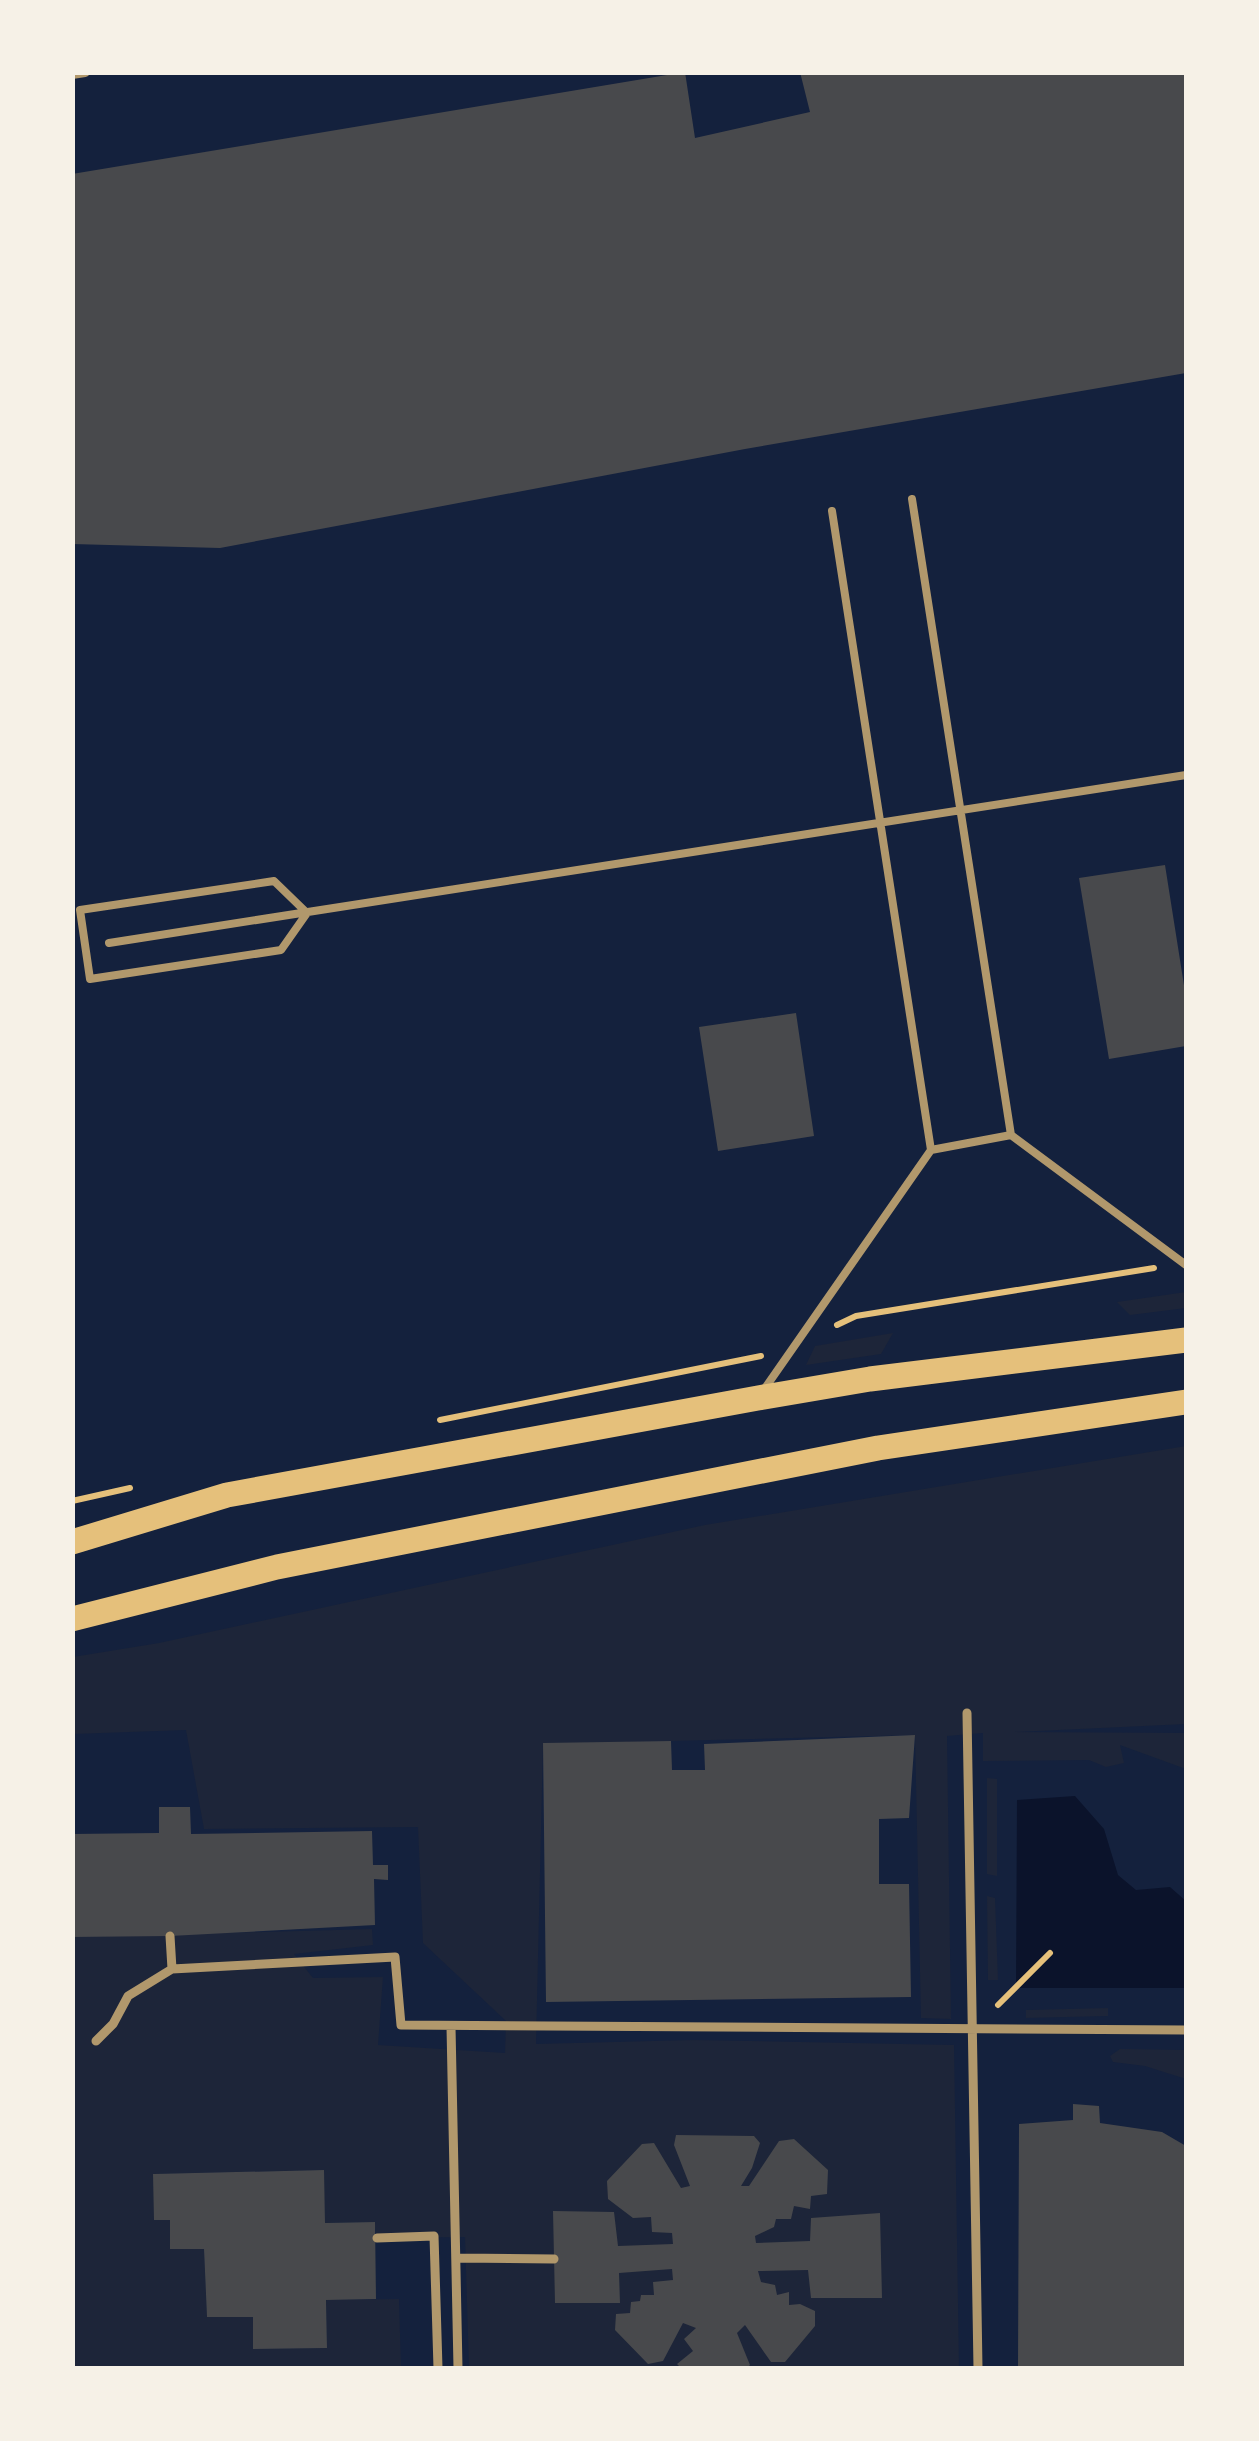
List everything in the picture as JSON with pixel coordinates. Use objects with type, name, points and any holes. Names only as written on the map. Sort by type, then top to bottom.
[{"type":"main road","points":[[72,1542],[228,1495],[758,1398],[870,1379],[1186,1340]]},
{"type":"main road","points":[[72,1618],[277,1567],[858,1452],[1186,1402]]},
{"type":"street","points":[[72,74],[84,72]]},
{"type":"street","points":[[967,1712],[978,2368]]},
{"type":"street","points":[[170,1936],[172,1969]]},
{"type":"street","points":[[96,2041],[113,2024],[128,1996],[172,1969],[395,1957],[401,2024],[1186,2030]]},
{"type":"street","points":[[451,2027],[458,2368]]},
{"type":"street","points":[[377,2238],[434,2236],[438,2368]]},
{"type":"street","points":[[458,2258],[554,2259]]},
{"type":"lane","points":[[912,499],[1011,1136],[1186,1265]]},
{"type":"lane","points":[[758,1398],[931,1150],[832,511]]},
{"type":"lane","points":[[110,942],[1186,775]]},
{"type":"lane","points":[[274,881],[306,913],[281,950],[90,979],[80,910],[274,881]]},
{"type":"lane","points":[[931,1150],[1011,1136]]},
{"type":"path","points":[[856,1316],[1164,1266]]},
{"type":"path","points":[[1016,1988],[1050,1952]]},
{"type":"shaded area","points":[[1186,1292],[1186,1308],[1130,1315],[1117,1302]]},
{"type":"shaded area","points":[[893,1333],[881,1354],[806,1365],[815,1346]]},
{"type":"shaded area","points":[[1186,1446],[1186,1724],[1015,1732],[1186,1733],[1186,1769],[1120,1745],[1124,1763],[1106,1767],[1089,1760],[983,1761],[983,1733],[947,1736],[951,2019],[921,2018],[915,1735],[543,1744],[536,2044],[693,2040],[954,2045],[959,2368],[469,2368],[465,2237],[377,2238],[374,2222],[325,2223],[323,2170],[154,2174],[154,2220],[170,2220],[170,2249],[204,2249],[207,2317],[253,2317],[253,2349],[327,2348],[326,2300],[399,2299],[401,2368],[73,2368],[72,1937],[372,1929],[373,1945],[294,1954],[313,1978],[383,1977],[378,2045],[505,2053],[506,2021],[423,1943],[418,1827],[204,1829],[186,1730],[73,1734],[73,1657],[159,1643],[705,1525]]},
{"type":"shaded area","points":[[987,1778],[997,1779],[997,1876],[987,1874]]},
{"type":"shaded area","points":[[1075,1796],[1104,1829],[1118,1875],[1136,1890],[1170,1887],[1186,1901],[1186,1988],[1016,1988],[1017,1800]]},
{"type":"shaded area","points":[[987,1896],[995,1898],[998,1980],[988,1980]]},
{"type":"shaded area","points":[[1108,2008],[1108,2016],[1026,2018],[1026,2010]]},
{"type":"shaded area","points":[[1120,2049],[1186,2050],[1186,2079],[1145,2066],[1113,2062],[1110,2056]]},
{"type":"building","points":[[685,72],[695,138],[810,112],[800,72],[1186,72],[1186,373],[745,449],[220,548],[72,544],[72,174]]},
{"type":"building","points":[[1165,865],[1186,998],[1186,1046],[1109,1059],[1079,878]]},
{"type":"building","points":[[796,1013],[814,1136],[718,1151],[699,1027]]},
{"type":"building","points":[[915,1735],[909,1818],[879,1819],[879,1884],[909,1884],[911,1997],[546,2002],[543,1743],[671,1741],[672,1770],[705,1770],[704,1744]]},
{"type":"building","points":[[159,1807],[190,1807],[191,1834],[372,1831],[373,1865],[388,1865],[388,1880],[374,1879],[375,1925],[72,1937],[72,1834],[159,1833]]},
{"type":"building","points":[[1073,2104],[1099,2106],[1100,2123],[1162,2132],[1186,2146],[1186,2368],[1018,2368],[1019,2124],[1073,2120]]},
{"type":"building","points":[[676,2135],[754,2136],[760,2143],[741,2186],[749,2186],[779,2141],[794,2139],[828,2170],[827,2194],[811,2196],[810,2209],[794,2206],[791,2219],[776,2219],[774,2227],[755,2236],[756,2243],[810,2241],[811,2218],[880,2213],[882,2298],[811,2298],[808,2270],[758,2271],[761,2282],[775,2285],[777,2295],[789,2292],[789,2305],[800,2304],[815,2311],[815,2326],[785,2362],[771,2362],[745,2325],[737,2333],[750,2365],[747,2368],[681,2368],[677,2364],[693,2351],[684,2339],[696,2328],[683,2323],[663,2361],[648,2364],[615,2330],[616,2314],[630,2313],[631,2302],[640,2301],[641,2295],[654,2295],[653,2282],[673,2280],[672,2269],[619,2273],[620,2303],[555,2303],[553,2211],[614,2212],[618,2246],[673,2244],[672,2233],[652,2232],[651,2217],[633,2218],[608,2199],[607,2181],[642,2144],[654,2143],[681,2188],[690,2186],[674,2145]]},
{"type":"building","points":[[324,2170],[325,2223],[375,2222],[376,2299],[326,2300],[327,2348],[253,2349],[253,2317],[207,2317],[204,2249],[170,2249],[170,2220],[154,2220],[153,2174]]}]
